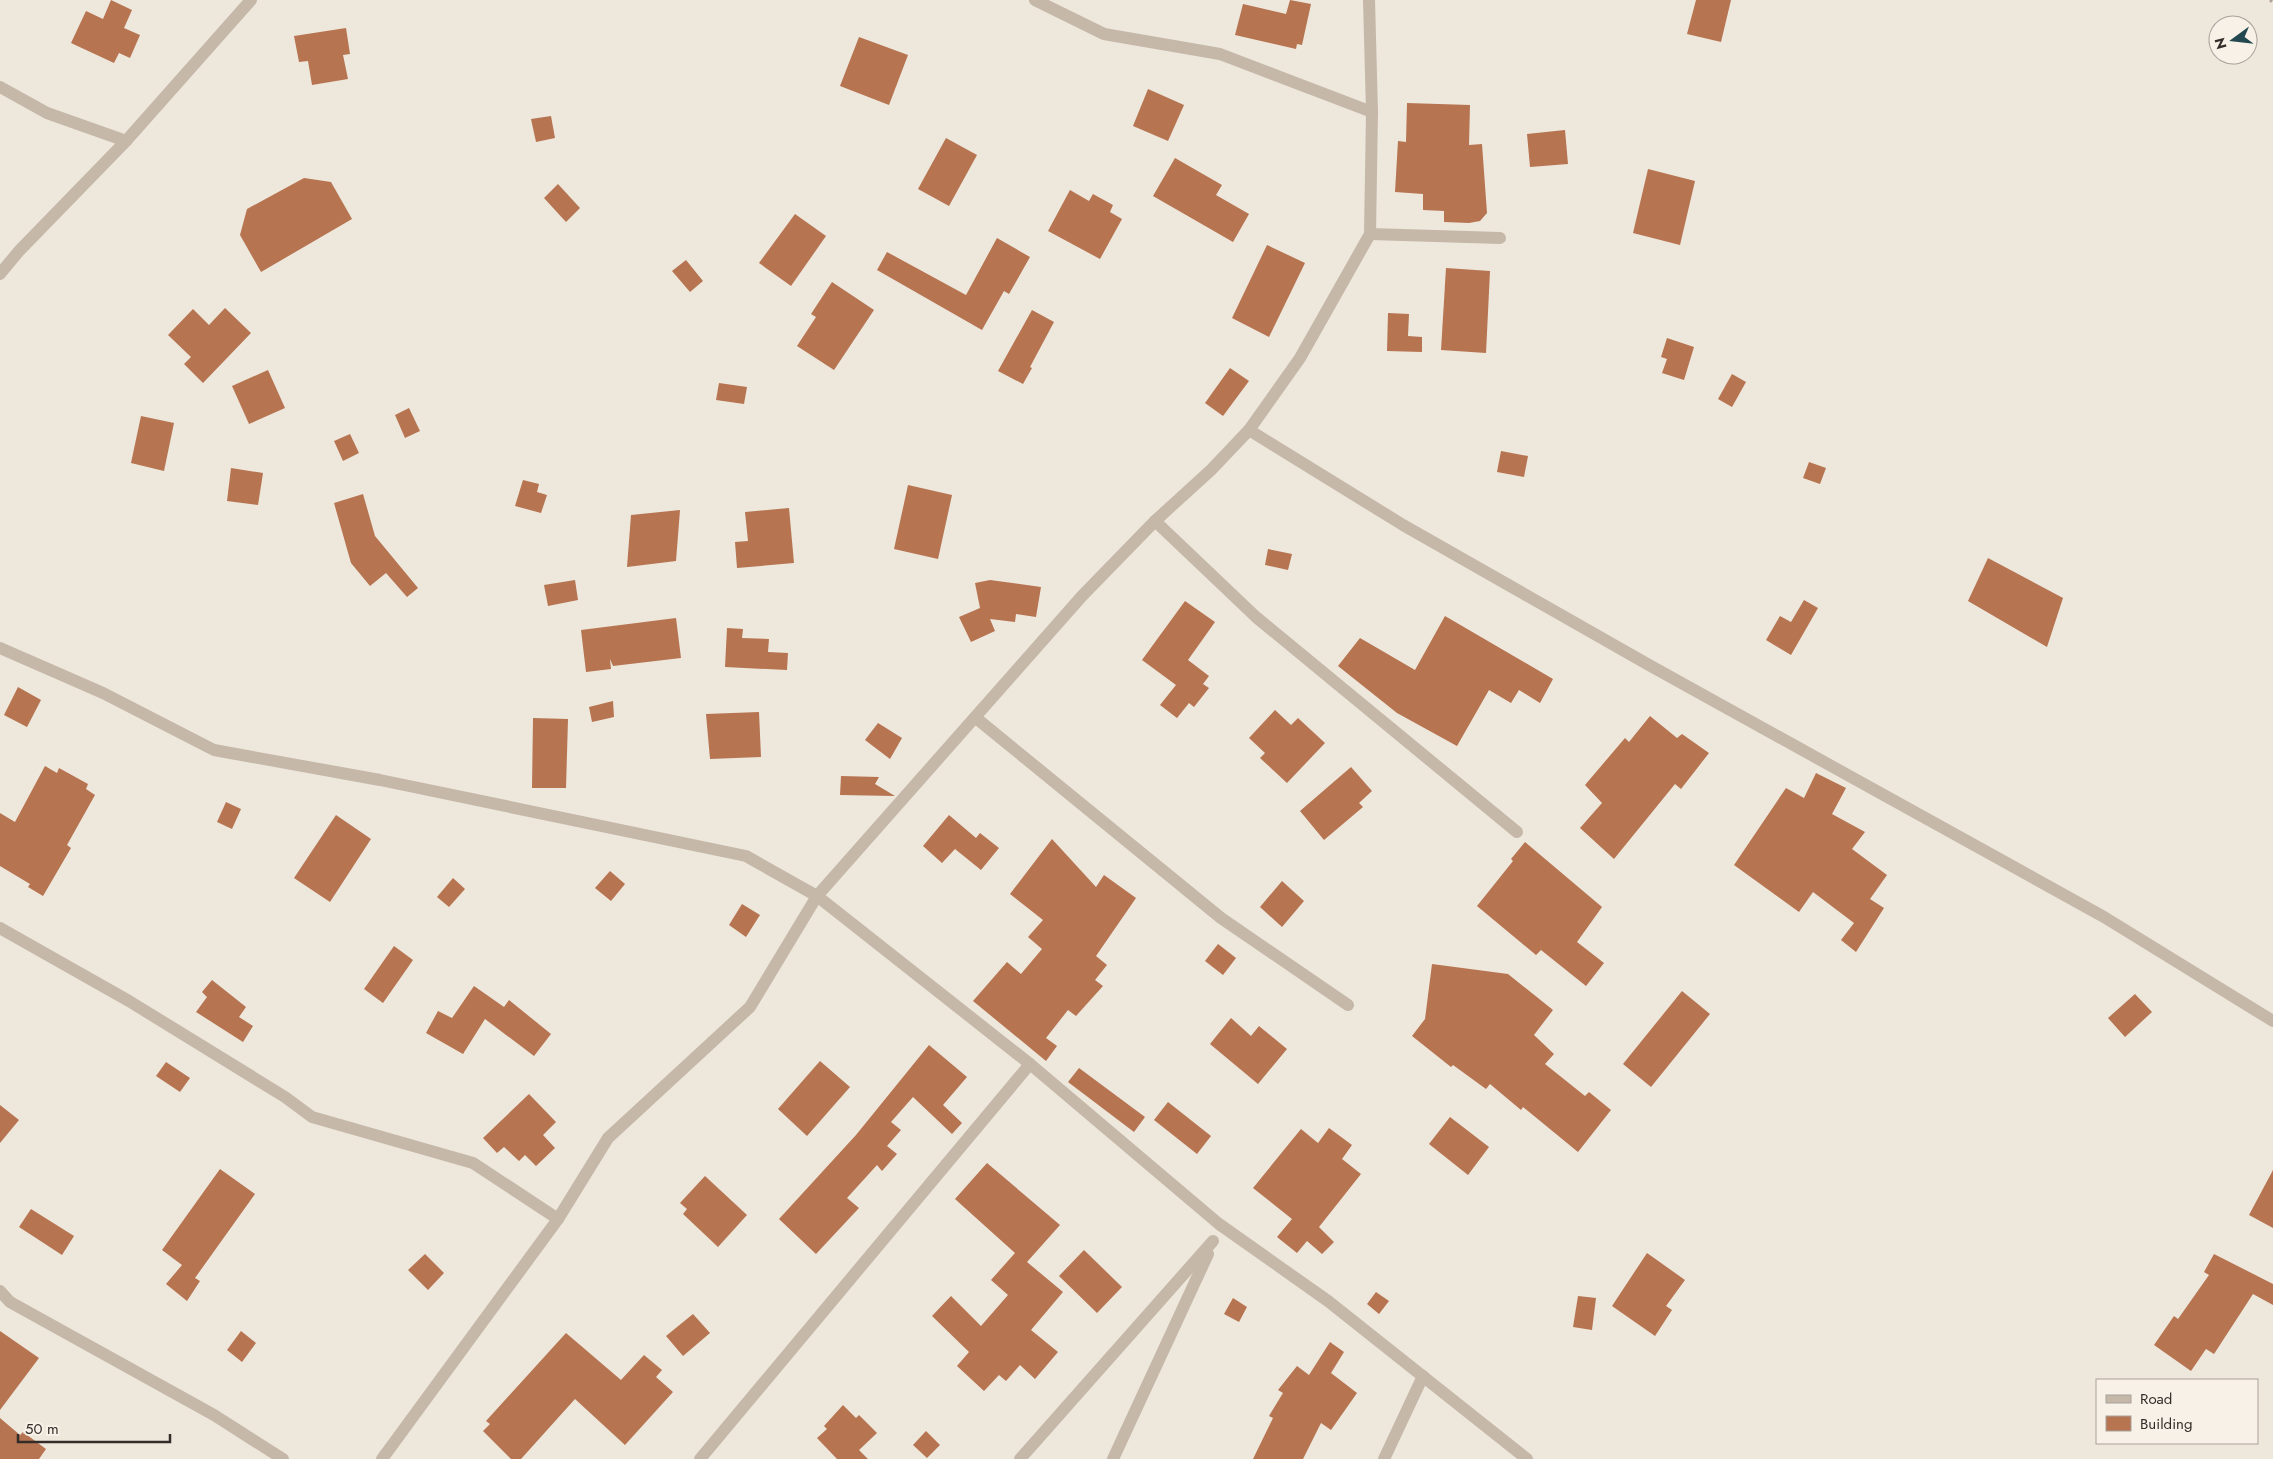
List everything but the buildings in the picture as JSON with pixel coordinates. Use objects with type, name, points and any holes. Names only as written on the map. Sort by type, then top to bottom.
[{"type":"street","points":[[0,274],[19,251],[126,141],[251,0]]},
{"type":"street","points":[[1035,0],[1104,34],[1220,54],[1372,112]]},
{"type":"street","points":[[382,1459],[558,1219],[608,1138],[750,1007],[817,896],[1082,596],[1156,521],[1211,470],[1249,430],[1300,358],[1370,234],[1372,112],[1369,0]]},
{"type":"street","points":[[0,87],[48,113],[126,141]]},
{"type":"street","points":[[1370,234],[1500,238]]},
{"type":"street","points":[[1249,430],[1403,525],[1658,670],[2104,917],[2273,1021]]},
{"type":"street","points":[[1156,521],[1256,617],[1517,832]]},
{"type":"street","points":[[0,648],[103,693],[214,750],[380,780],[746,856],[817,896],[1030,1064],[1219,1224],[1328,1301],[1527,1459]]},
{"type":"street","points":[[976,718],[1222,918],[1348,1005]]},
{"type":"street","points":[[0,928],[286,1097],[312,1117],[473,1163],[558,1219]]},
{"type":"street","points":[[700,1459],[1030,1064]]},
{"type":"street","points":[[1113,1459],[1213,1241],[1219,1224]]},
{"type":"street","points":[[1020,1459],[1213,1241]]},
{"type":"street","points":[[0,1291],[10,1302],[214,1416],[283,1459]]},
{"type":"street","points":[[1384,1459],[1424,1376]]}]
